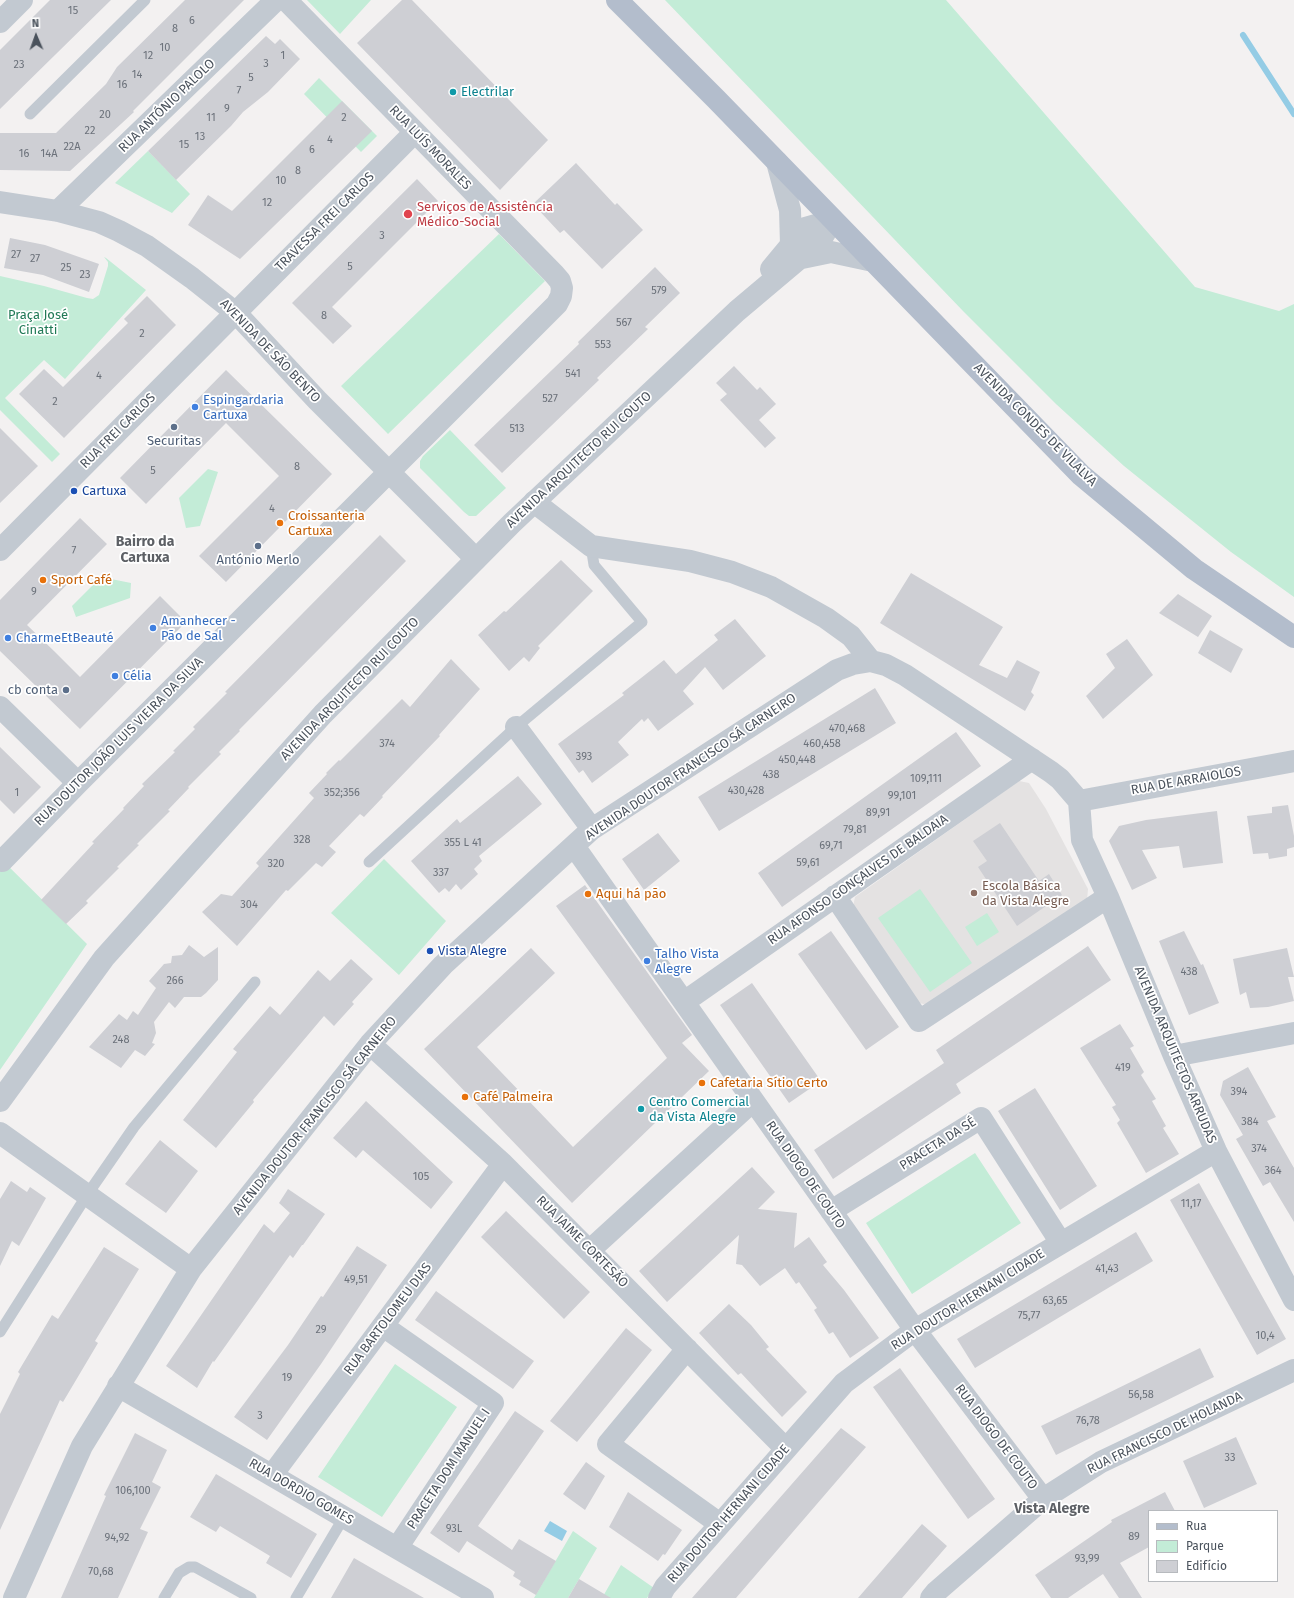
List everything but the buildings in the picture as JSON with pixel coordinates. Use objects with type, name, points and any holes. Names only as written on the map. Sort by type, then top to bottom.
[{"type":"main road","name":"AVENIDA CONDES DE VILALVA","points":[[617,0],[1082,475],[1194,569],[1294,637]]},
{"type":"street","points":[[0,22],[22,0]]},
{"type":"street","name":"RUA ANTÓNIO PALOLO","points":[[58,211],[276,0]]},
{"type":"street","name":"RUA LUÍS MORALES","points":[[286,0],[554,274],[560,281],[562,288],[561,296],[554,307],[389,472]]},
{"type":"street","name":"TRAVESSA FREI CARLOS","points":[[236,313],[415,132]]},
{"type":"street","points":[[777,162],[790,210],[795,252]]},
{"type":"street","name":"AVENIDA DE SÃO BENTO","points":[[0,202],[58,211],[99,222],[148,246],[192,278],[236,313],[317,400],[476,559]]},
{"type":"street","name":"AVENIDA ARQUITECTO RUI COUTO","points":[[0,1101],[104,958],[323,714],[534,502],[737,311],[795,252],[805,228],[833,220]]},
{"type":"street","name":"AVENIDA ARQUITECTO RUI COUTO","points":[[795,252],[831,252],[873,261]]},
{"type":"street","name":"RUA FREI CARLOS","points":[[0,550],[236,313]]},
{"type":"street","name":"RUA DOUTOR JOÃO LUIS VIEIRA DA SILVA","points":[[2,861],[389,472]]},
{"type":"street","points":[[534,502],[591,546],[690,561],[732,572],[771,587],[819,614],[852,636],[870,661]]},
{"type":"street","name":"AVENIDA DOUTOR FRANCISCO SÁ CARNEIRO","points":[[14,1598],[82,1446],[191,1269],[370,1044],[443,965],[592,829],[837,670],[853,664],[870,661],[886,665],[905,675],[1032,759],[1060,780],[1079,801]]},
{"type":"street","points":[[0,707],[78,783]]},
{"type":"street","points":[[516,727],[592,829]]},
{"type":"street","name":"RUA AFONSO GONÇALVES DE BALDAIA","points":[[684,1002],[1032,759]]},
{"type":"street","name":"RUA DE ARRAIOLOS","points":[[1079,801],[1294,761]]},
{"type":"street","name":"AVENIDA ARQUITECTOS ARRUDAS","points":[[1079,801],[1082,840],[1108,897],[1174,1056],[1216,1151],[1294,1300]]},
{"type":"street","name":"RUA DIOGO DE COUTO","points":[[574,846],[915,1330],[1043,1499]]},
{"type":"street","points":[[835,896],[919,1021],[1108,897]]},
{"type":"street","points":[[1174,1056],[1294,1033]]},
{"type":"street","name":"RUA JAIME CORTESÃO","points":[[370,1044],[503,1164],[786,1449]]},
{"type":"street","points":[[590,1250],[754,1102]]},
{"type":"street","name":"PRACETA DA SÉ","points":[[830,1211],[981,1118],[1061,1243]]},
{"type":"street","points":[[0,1133],[191,1269]]},
{"type":"street","name":"RUA DOUTOR HERNANI CIDADE","points":[[659,1598],[665,1586],[844,1382],[915,1330],[1216,1151]]},
{"type":"street","name":"RUA BARTOLOMEU DIAS","points":[[272,1475],[503,1164]]},
{"type":"street","name":"PRACETA DOM MANUEL I","points":[[383,1326],[493,1403],[397,1548]]},
{"type":"street","points":[[687,1349],[608,1444],[720,1524]]},
{"type":"street","name":"RUA FRANCISCO DE HOLANDA","points":[[930,1598],[1043,1499],[1101,1462],[1294,1370]]},
{"type":"street","name":"RUA DORDIO GOMES","points":[[118,1386],[483,1598]]},
{"type":"lane","points":[[30,114],[145,0]]},
{"type":"lane","points":[[369,862],[516,727],[642,622],[594,565],[591,546]]},
{"type":"lane","points":[[0,1332],[87,1195],[134,1127],[255,982]]},
{"type":"lane","points":[[296,1598],[344,1517]]},
{"type":"lane","points":[[164,1598],[179,1573],[189,1567],[195,1567],[251,1598]]},
{"type":"shaded area","name":"Escola Básica da Vista Alegre","points":[[1019,781],[1029,783],[1046,809],[1088,889],[1087,900],[928,1005],[919,1003],[853,907],[855,897]]},
{"type":"green space","points":[[307,0],[371,0],[340,34]]},
{"type":"green space","points":[[665,0],[946,0],[1195,287],[1279,311],[1294,304],[1294,597],[1231,552],[1124,466],[1056,404],[963,311]]},
{"type":"green space","points":[[319,78],[377,136],[361,152],[304,94]]},
{"type":"green space","points":[[148,151],[190,194],[172,213],[115,183]]},
{"type":"green space","points":[[499,234],[545,281],[388,434],[341,386]]},
{"type":"green space","name":"Praça José Cinatti","points":[[104,257],[146,290],[65,379],[44,360],[5,398],[60,454],[52,462],[0,410],[0,276],[93,299],[99,295],[108,266],[108,262]]},
{"type":"green space","points":[[450,430],[506,488],[476,516],[469,516],[464,512],[420,468],[420,461],[423,456]]},
{"type":"green space","points":[[208,469],[218,472],[200,526],[186,528],[179,498]]},
{"type":"green space","points":[[101,577],[131,583],[130,598],[76,617],[72,606]]},
{"type":"green space","points":[[0,858],[87,944],[0,1070]]},
{"type":"green space","points":[[384,859],[446,921],[399,975],[331,913]]},
{"type":"green space","points":[[920,889],[972,963],[930,992],[878,918]]},
{"type":"green space","points":[[987,913],[999,932],[977,946],[965,927]]},
{"type":"green space","points":[[975,1153],[1021,1223],[912,1294],[866,1223]]},
{"type":"green space","points":[[395,1364],[457,1407],[382,1517],[318,1477]]},
{"type":"green space","points":[[573,1531],[597,1548],[568,1598],[534,1598]]},
{"type":"green space","points":[[621,1565],[654,1588],[647,1598],[602,1598]]},
{"type":"water","points":[[550,1521],[567,1531],[562,1541],[544,1531]]},
{"type":"waterway","points":[[1243,35],[1294,114]]},
{"type":"place","name":"Electrilar","points":[[453,92]]},
{"type":"place","name":"Serviços de Assistência Médico-Social","points":[[408,214]]},
{"type":"place","name":"Espingardaria Cartuxa","points":[[195,407]]},
{"type":"place","name":"Securitas","points":[[174,427]]},
{"type":"place","name":"Cartuxa","points":[[74,491]]},
{"type":"place","name":"Croissanteria Cartuxa","points":[[280,523]]},
{"type":"place","name":"António Merlo","points":[[258,546]]},
{"type":"place","name":"Sport Café","points":[[43,580]]},
{"type":"place","name":"Amanhecer - Pão de Sal","points":[[153,628]]},
{"type":"place","name":"CharmeEtBeauté","points":[[8,638]]},
{"type":"place","name":"Célia","points":[[115,676]]},
{"type":"place","name":"cb conta","points":[[66,690]]},
{"type":"place","name":"Escola Básica da Vista Alegre","points":[[974,893]]},
{"type":"place","name":"Aqui há pão","points":[[588,894]]},
{"type":"place","name":"Vista Alegre","points":[[430,951]]},
{"type":"place","name":"Talho Vista Alegre","points":[[647,961]]},
{"type":"place","name":"Cafetaria Sítio Certo","points":[[702,1083]]},
{"type":"place","name":"Café Palmeira","points":[[465,1097]]},
{"type":"place","name":"Centro Comercial da Vista Alegre","points":[[641,1109]]},
{"type":"district","name":"Bairro da Cartuxa","points":[[145,550]]},
{"type":"district","name":"Vista Alegre","points":[[1052,1509]]}]
